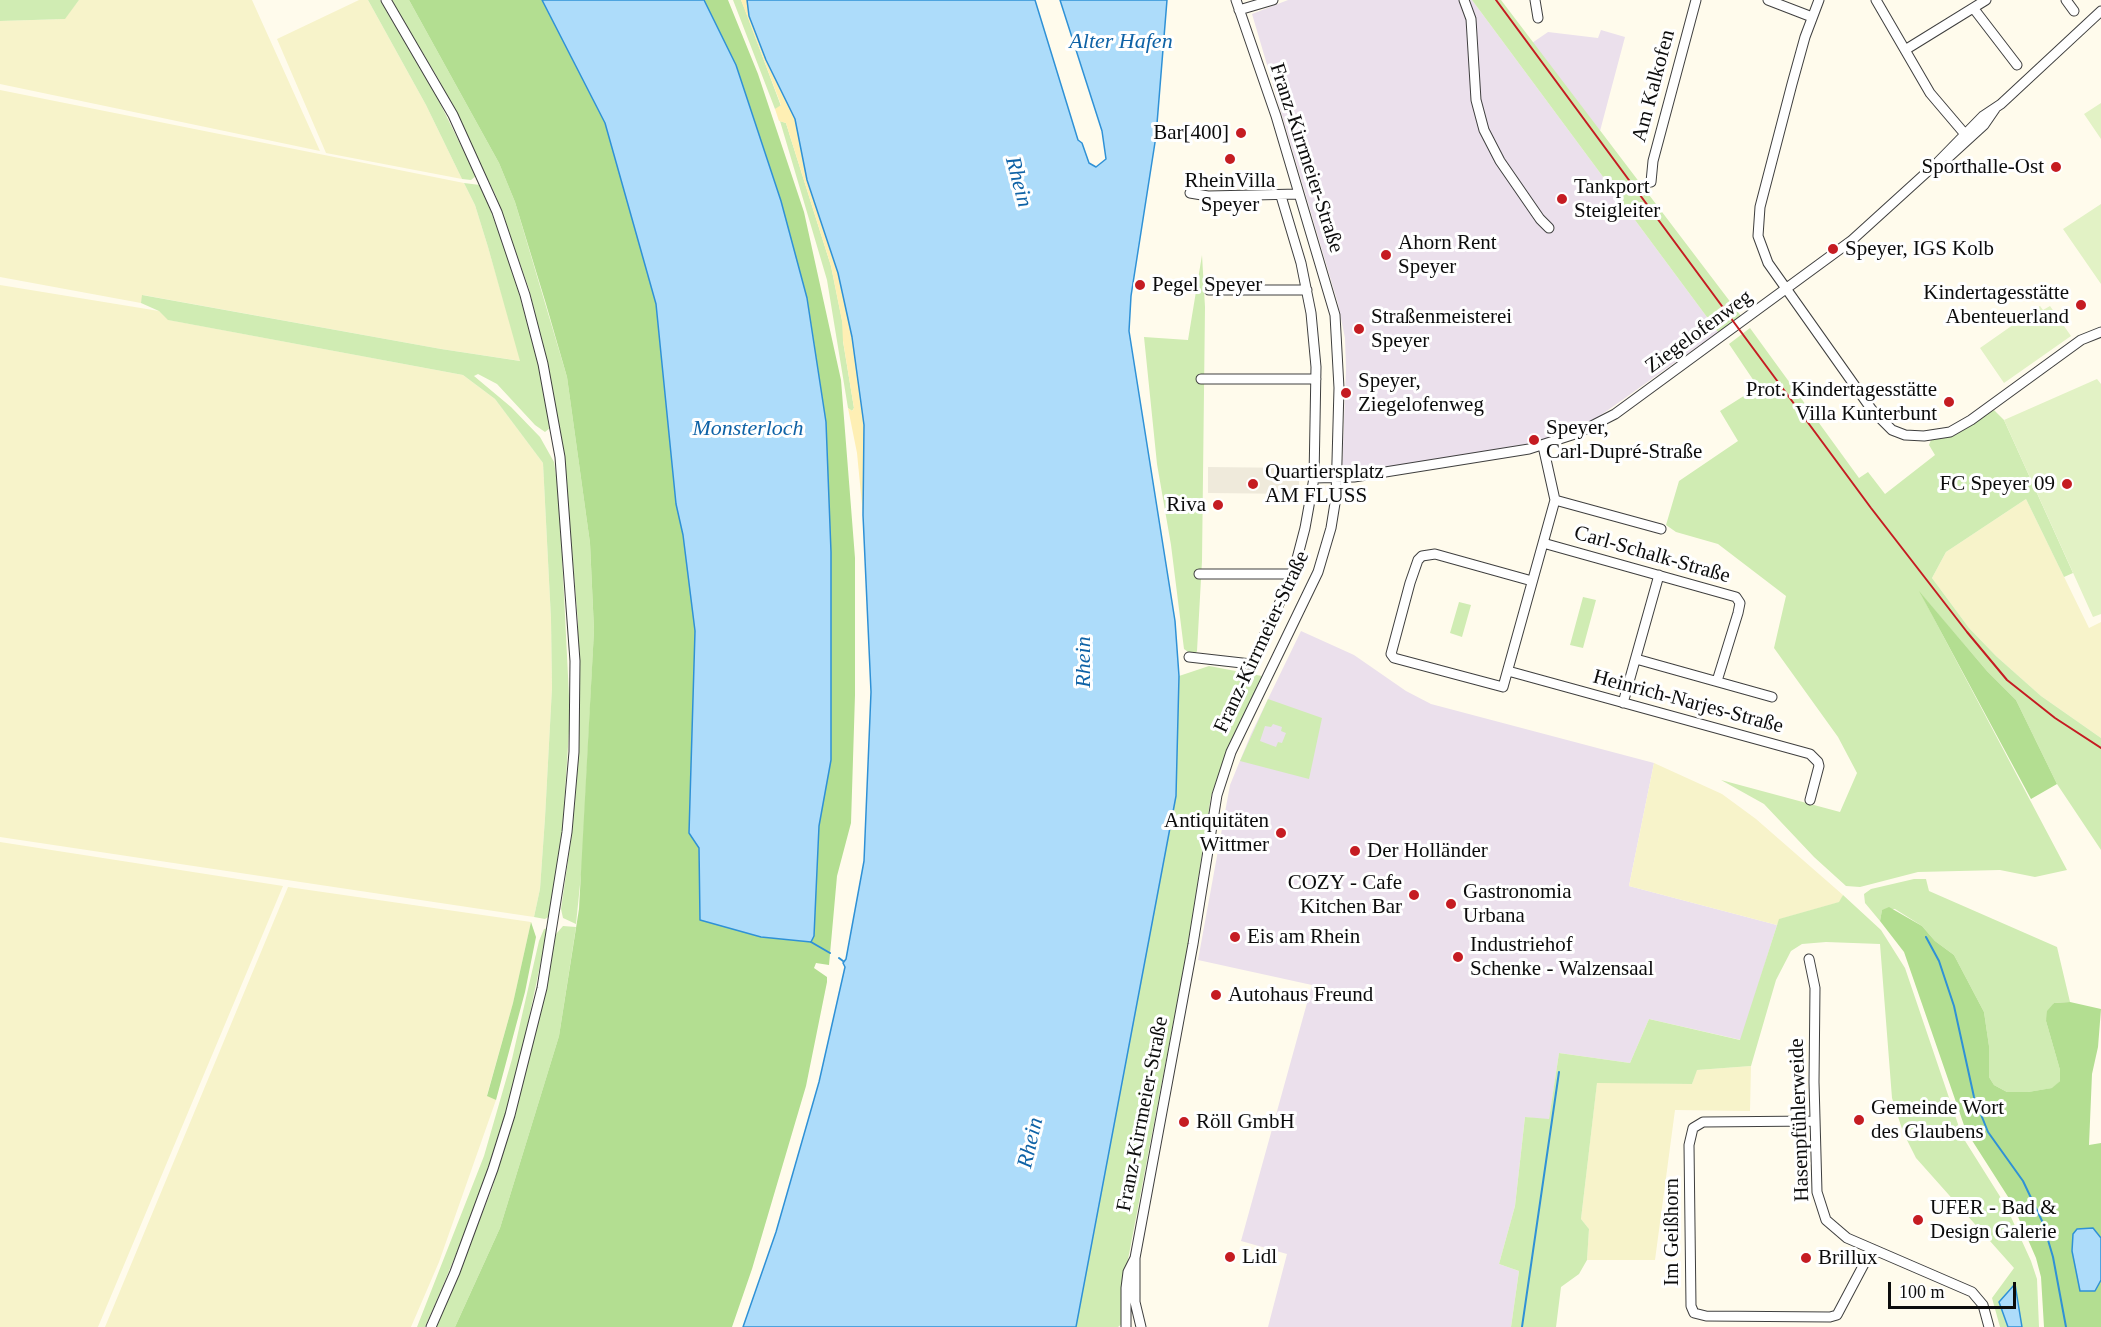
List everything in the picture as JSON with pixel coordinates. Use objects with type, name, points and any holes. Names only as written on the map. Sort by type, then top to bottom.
[{"type":"street","points":[[386,0],[453,115],[485,183],[528,306],[543,364],[560,457],[574,661],[574,752],[567,832],[554,923],[535,1019],[494,1169],[455,1272],[431,1327]]},
{"type":"street","name":"Franz-Kirrmeier-Straße","points":[[1126,1327],[1127,1280],[1135,1258],[1193,944],[1216,795],[1231,752],[1318,572],[1331,528],[1337,478],[1339,379],[1335,315],[1299,194],[1236,0]]},
{"type":"street","points":[[1239,10],[1273,0]]},
{"type":"street","points":[[1464,0],[1471,19],[1474,85],[1484,130],[1500,161],[1540,219],[1549,228]]},
{"type":"street","points":[[1535,0],[1538,18]]},
{"type":"street","name":"Am Kalkofen","points":[[1651,182],[1653,161],[1696,0]]},
{"type":"street","points":[[1767,0],[1812,18]]},
{"type":"street","points":[[1819,0],[1792,84],[1758,223],[1762,250],[1872,410],[1892,429],[1918,436],[1946,433],[1958,428],[2081,340],[2101,332]]},
{"type":"street","points":[[1876,0],[1938,104],[1964,133]]},
{"type":"street","points":[[1905,50],[1986,0]]},
{"type":"street","points":[[2066,0],[2074,10]]},
{"type":"street","points":[[1974,9],[2017,65]]},
{"type":"street","points":[[1938,162],[1964,133],[1996,108],[2101,10]]},
{"type":"street","points":[[1938,162],[1948,158],[1984,125],[1996,108]]},
{"type":"street","name":"Ziegelofenweg","points":[[1314,478],[1337,478],[1544,446],[1578,433],[1624,408],[1788,289],[1851,241],[1938,162]]},
{"type":"street","points":[[1190,193],[1281,196],[1299,194]]},
{"type":"street","points":[[1251,664],[1293,574],[1305,528],[1314,478],[1316,379],[1307,290],[1281,196]]},
{"type":"street","points":[[1209,290],[1307,290]]},
{"type":"street","points":[[1201,379],[1316,379]]},
{"type":"street","points":[[1532,581],[1435,554],[1422,555],[1410,583],[1391,654],[1394,658],[1503,687],[1555,500],[1544,446]]},
{"type":"street","points":[[1555,500],[1661,529]]},
{"type":"street","name":"Carl-Schalk-Straße","points":[[1543,543],[1734,596],[1740,603],[1717,681]]},
{"type":"street","points":[[1199,574],[1293,574]]},
{"type":"street","points":[[1623,703],[1659,575]]},
{"type":"street","points":[[1189,657],[1251,664],[1270,671]]},
{"type":"street","points":[[1636,659],[1772,697]]},
{"type":"street","name":"Heinrich-Narjes-Straße","points":[[1508,671],[1810,754],[1819,766],[1810,800]]},
{"type":"street","name":"Hasenpfühlerweide","points":[[1809,959],[1815,988],[1814,1121],[1817,1192],[1820,1208],[1826,1220],[1836,1230],[1872,1249],[1972,1292],[1983,1305],[1989,1327]]},
{"type":"street","name":"Im Geißhorn","points":[[1814,1121],[1703,1122],[1694,1128],[1689,1145],[1691,1306],[1694,1312],[1706,1316],[1830,1317],[1837,1315],[1872,1249]]},
{"type":"street","name":"Franz-Kirrmeier-Straße","points":[[1131,1327],[1142,1327],[1135,1302],[1135,1258]]},
{"type":"shaded area","points":[[79,0],[252,0],[320,151],[0,84],[0,21],[64,19]]},
{"type":"shaded area","points":[[359,0],[368,0],[426,105],[462,179],[326,153],[277,39]]},
{"type":"shaded area","points":[[1288,0],[1472,0],[1718,332],[1594,420],[1549,440],[1411,464],[1342,471],[1345,338],[1338,304],[1252,14]]},
{"type":"shaded area","points":[[1601,30],[1625,37],[1600,131],[1532,43],[1548,32],[1598,38]]},
{"type":"shaded area","points":[[0,90],[464,183],[475,205],[521,361],[441,349],[143,295],[141,303],[0,277]]},
{"type":"shaded area","points":[[0,285],[159,311],[169,320],[463,375],[495,399],[543,463],[552,688],[540,889],[534,917],[0,837]]},
{"type":"shaded area","name":"Quartiersplatz AM FLUSS","points":[[1208,467],[1299,468],[1299,494],[1208,493]]},
{"type":"shaded area","points":[[2026,499],[2089,628],[2101,622],[2101,738],[2041,696],[1996,656],[1969,628],[1932,578],[1946,552]]},
{"type":"shaded area","points":[[1301,631],[1354,655],[1406,691],[1431,704],[1654,763],[1629,886],[1777,925],[1741,1040],[1649,1019],[1630,1063],[1559,1053],[1549,1120],[1525,1117],[1515,1206],[1499,1264],[1519,1271],[1511,1327],[1268,1327],[1287,1254],[1241,1241],[1312,985],[1198,960],[1230,785],[1251,734]]},
{"type":"shaded area","points":[[1654,763],[1722,794],[1756,819],[1843,895],[1840,902],[1780,919],[1777,925],[1629,886]]},
{"type":"shaded area","points":[[0,842],[283,886],[98,1327],[0,1327]]},
{"type":"shaded area","points":[[288,887],[531,922],[513,1003],[487,1095],[496,1100],[439,1262],[411,1327],[105,1327]]},
{"type":"shaded area","points":[[1751,1066],[1750,1111],[1675,1110],[1655,1260],[1587,1260],[1589,1229],[1581,1219],[1597,1082],[1692,1084],[1696,1070]]},
{"type":"green space","points":[[0,0],[79,0],[65,19],[0,21]]},
{"type":"green space","points":[[368,0],[380,0],[434,91],[476,176],[471,180],[462,179],[426,105]]},
{"type":"green space","points":[[391,0],[409,0],[499,163],[515,202],[567,377],[590,543],[594,630],[582,865],[576,924],[563,918],[561,909],[572,833],[578,760],[578,622],[564,457],[548,365],[529,289],[496,196],[439,80]]},
{"type":"green space","points":[[409,0],[542,0],[605,123],[656,304],[676,504],[683,535],[695,631],[689,833],[699,848],[700,919],[761,937],[811,942],[814,936],[819,826],[831,760],[831,552],[826,422],[807,298],[781,201],[736,65],[704,0],[728,0],[758,74],[804,212],[841,380],[855,558],[855,695],[851,823],[837,876],[829,965],[816,963],[814,968],[827,977],[827,982],[806,1086],[752,1269],[732,1327],[455,1327],[500,1228],[559,1036],[579,909],[594,630],[590,543],[567,377],[546,304],[515,202],[499,163]]},
{"type":"green space","points":[[733,0],[741,0],[744,7],[781,106],[779,108],[775,109]]},
{"type":"green space","points":[[1472,0],[1501,0],[1741,316],[1718,332]]},
{"type":"green space","points":[[2101,103],[2101,139],[2084,114]]},
{"type":"green space","points":[[780,121],[786,123],[831,266],[844,330],[843,341],[854,408],[852,411],[848,408],[827,280]]},
{"type":"green space","points":[[464,183],[480,185],[483,190],[513,271],[541,375],[550,428],[545,432],[535,425],[497,384],[478,374],[474,376],[511,407],[540,437],[554,462],[559,495],[570,716],[562,838],[550,916],[545,919],[534,917],[540,889],[552,688],[543,463],[495,399],[463,375],[168,320],[159,311],[141,303],[142,295],[520,361],[475,205]]},
{"type":"green space","points":[[2101,204],[2101,284],[2063,229]]},
{"type":"green space","points":[[1202,255],[1205,307],[1202,561],[1197,651],[1194,656],[1184,649],[1171,545],[1157,464],[1144,337],[1188,340]]},
{"type":"green space","points":[[2040,306],[2043,310],[2050,306],[2071,336],[2004,383],[1980,348]]},
{"type":"green space","points":[[1750,328],[1859,478],[1868,472],[1885,494],[1935,455],[1929,445],[1931,440],[1961,431],[1994,410],[2004,420],[2073,573],[2064,577],[2026,499],[1946,552],[1932,578],[1969,628],[1996,656],[2041,696],[2101,738],[2101,850],[2057,784],[2016,700],[1987,671],[1921,594],[2067,870],[2035,877],[2000,870],[1918,872],[1860,887],[1846,886],[1814,857],[1764,804],[1721,780],[1840,812],[1857,773],[1838,737],[1774,648],[1786,596],[1718,544],[1676,532],[1666,525],[1679,481],[1738,441],[1720,411],[1758,387],[1729,344]]},
{"type":"green space","name":"FC Speyer 09","points":[[2097,379],[2101,384],[2101,614],[2093,617],[2004,420]]},
{"type":"green space","points":[[1919,591],[1987,671],[2016,700],[2057,784],[2031,799]]},
{"type":"green space","points":[[1583,597],[1596,600],[1583,648],[1570,645]]},
{"type":"green space","points":[[1459,602],[1471,605],[1462,637],[1450,633]]},
{"type":"green space","points":[[1209,666],[1262,676],[1227,750],[1211,796],[1188,945],[1126,1270],[1124,1322],[1118,1327],[1076,1327],[1176,796],[1179,676]]},
{"type":"green space","points":[[1268,699],[1322,718],[1309,779],[1240,761]],"holes":[[[1273,724],[1282,727],[1281,731],[1286,733],[1282,743],[1278,742],[1276,747],[1260,741],[1265,726],[1271,727]]]},
{"type":"green space","points":[[1914,879],[1926,879],[1929,891],[2057,947],[2070,1002],[2054,1003],[2046,1021],[2060,1070],[2060,1081],[2053,1088],[2028,1092],[2007,1092],[1994,1085],[1989,1077],[1989,1046],[1984,1012],[1954,955],[1935,941],[1922,926],[1895,909],[1882,910],[1880,921],[1865,903],[1864,894],[1871,889]]},
{"type":"green space","points":[[1843,895],[1881,930],[1905,968],[1962,1136],[2006,1206],[2031,1261],[2037,1279],[2039,1327],[2000,1327],[1992,1298],[2014,1268],[1916,1158],[1903,1132],[1892,1098],[1880,944],[1826,942],[1802,944],[1791,951],[1776,980],[1751,1066],[1697,1070],[1692,1084],[1597,1083],[1581,1219],[1589,1229],[1587,1260],[1579,1274],[1561,1287],[1556,1327],[1511,1327],[1519,1271],[1499,1264],[1515,1206],[1525,1117],[1549,1119],[1559,1053],[1630,1063],[1649,1019],[1740,1040],[1779,919],[1839,902]]},
{"type":"green space","points":[[1889,907],[1922,926],[1935,941],[1954,955],[1984,1012],[1989,1046],[1989,1077],[1994,1085],[2007,1092],[2028,1092],[2052,1088],[2060,1081],[2060,1070],[2046,1021],[2047,1011],[2054,1003],[2070,1002],[2101,1009],[2098,1047],[2092,1074],[2089,1145],[2101,1143],[2101,1238],[2073,1234],[2072,1251],[2080,1291],[2101,1280],[2101,1327],[2044,1327],[2041,1277],[2036,1258],[2012,1203],[1966,1131],[1904,952],[1880,921],[1882,910]]},
{"type":"green space","points":[[531,922],[536,937],[525,992],[496,1100],[487,1096],[513,1003]]},
{"type":"green space","points":[[563,926],[576,927],[559,1036],[500,1228],[455,1327],[436,1327],[492,1189],[522,1087],[556,934]]},
{"type":"green space","points":[[548,928],[512,1098],[476,1205],[442,1288],[425,1327],[417,1327],[484,1156],[512,1059],[539,941],[544,929]]},
{"type":"sand","points":[[741,0],[747,0],[749,16],[795,119],[807,180],[838,274],[852,337],[864,425],[863,515],[857,453],[848,408],[852,411],[854,408],[842,321],[831,266],[786,123],[779,121],[775,109],[781,105]]},
{"type":"water","name":"Monsterloch","points":[[542,0],[704,0],[736,65],[781,201],[807,298],[826,422],[831,552],[831,760],[819,826],[814,936],[811,942],[761,937],[700,920],[699,848],[689,833],[695,631],[683,535],[676,504],[656,304],[605,123]]},
{"type":"water","points":[[747,0],[1035,0],[1078,140],[1082,143],[1089,163],[1096,167],[1106,159],[1102,131],[1060,0],[1167,0],[1156,136],[1131,296],[1129,331],[1175,621],[1179,676],[1176,796],[1076,1327],[743,1327],[776,1232],[819,1082],[845,967],[843,963],[846,959],[864,861],[871,692],[863,515],[864,425],[852,337],[838,273],[807,180],[795,119],[766,60],[749,16]]},
{"type":"water","points":[[2093,1228],[2101,1238],[2101,1280],[2095,1291],[2080,1291],[2072,1251],[2073,1234],[2077,1229]]},
{"type":"water","points":[[2015,1284],[2022,1327],[2008,1327],[1999,1302]]},
{"type":"waterway","points":[[1926,937],[1939,961],[1954,1006],[1974,1097],[1988,1132],[2023,1181],[2043,1223],[2053,1257],[2066,1327]]},
{"type":"waterway","points":[[811,942],[830,953]]},
{"type":"waterway","points":[[839,958],[843,961]]},
{"type":"waterway","points":[[1522,1327],[1559,1072]]},
{"type":"railway","points":[[1496,0],[1871,508],[1967,632],[2007,680],[2055,718],[2101,748]]},
{"type":"place","name":"Bar[400]","points":[[1241,133]]},
{"type":"place","name":"RheinVilla Speyer","points":[[1230,159]]},
{"type":"place","name":"Sporthalle-Ost","points":[[2056,167]]},
{"type":"place","name":"Tankport Steigleiter","points":[[1562,199]]},
{"type":"place","name":"Speyer, IGS Kolb","points":[[1833,249]]},
{"type":"place","name":"Ahorn Rent Speyer","points":[[1386,255]]},
{"type":"place","name":"Pegel Speyer","points":[[1140,285]]},
{"type":"place","name":"Kindertagesstätte Abenteuerland","points":[[2081,305]]},
{"type":"place","name":"Straßenmeisterei Speyer","points":[[1359,329]]},
{"type":"place","name":"Speyer, Ziegelofenweg","points":[[1346,393]]},
{"type":"place","name":"Prot. Kindertagesstätte Villa Kunterbunt","points":[[1949,402]]},
{"type":"place","name":"Speyer, Carl-Dupré-Straße","points":[[1534,440]]},
{"type":"place","name":"Quartiersplatz AM FLUSS","points":[[1253,484]]},
{"type":"place","name":"FC Speyer 09","points":[[2067,484]]},
{"type":"place","name":"Riva","points":[[1218,505]]},
{"type":"place","name":"Antiquitäten Wittmer","points":[[1281,833]]},
{"type":"place","name":"Der Holländer","points":[[1355,851]]},
{"type":"place","name":"COZY - Cafe Kitchen Bar","points":[[1414,895]]},
{"type":"place","name":"Gastronomia Urbana","points":[[1451,904]]},
{"type":"place","name":"Eis am Rhein","points":[[1235,937]]},
{"type":"place","name":"Industriehof Schenke - Walzensaal","points":[[1458,957]]},
{"type":"place","name":"Autohaus Freund","points":[[1216,995]]},
{"type":"place","name":"Gemeinde Wort des Glaubens","points":[[1859,1120]]},
{"type":"place","name":"Röll GmbH","points":[[1184,1122]]},
{"type":"place","name":"UFER - Bad & Design Galerie","points":[[1918,1220]]},
{"type":"place","name":"Lidl","points":[[1230,1257]]},
{"type":"place","name":"Brillux","points":[[1806,1258]]},
{"type":"water label","name":"Alter Hafen","points":[[1121,42]]},
{"type":"water label","name":"Rhein","points":[[1018,182]]},
{"type":"water label","name":"Rhein","points":[[1084,662]]},
{"type":"water label","name":"Rhein","points":[[1031,1143]]}]
